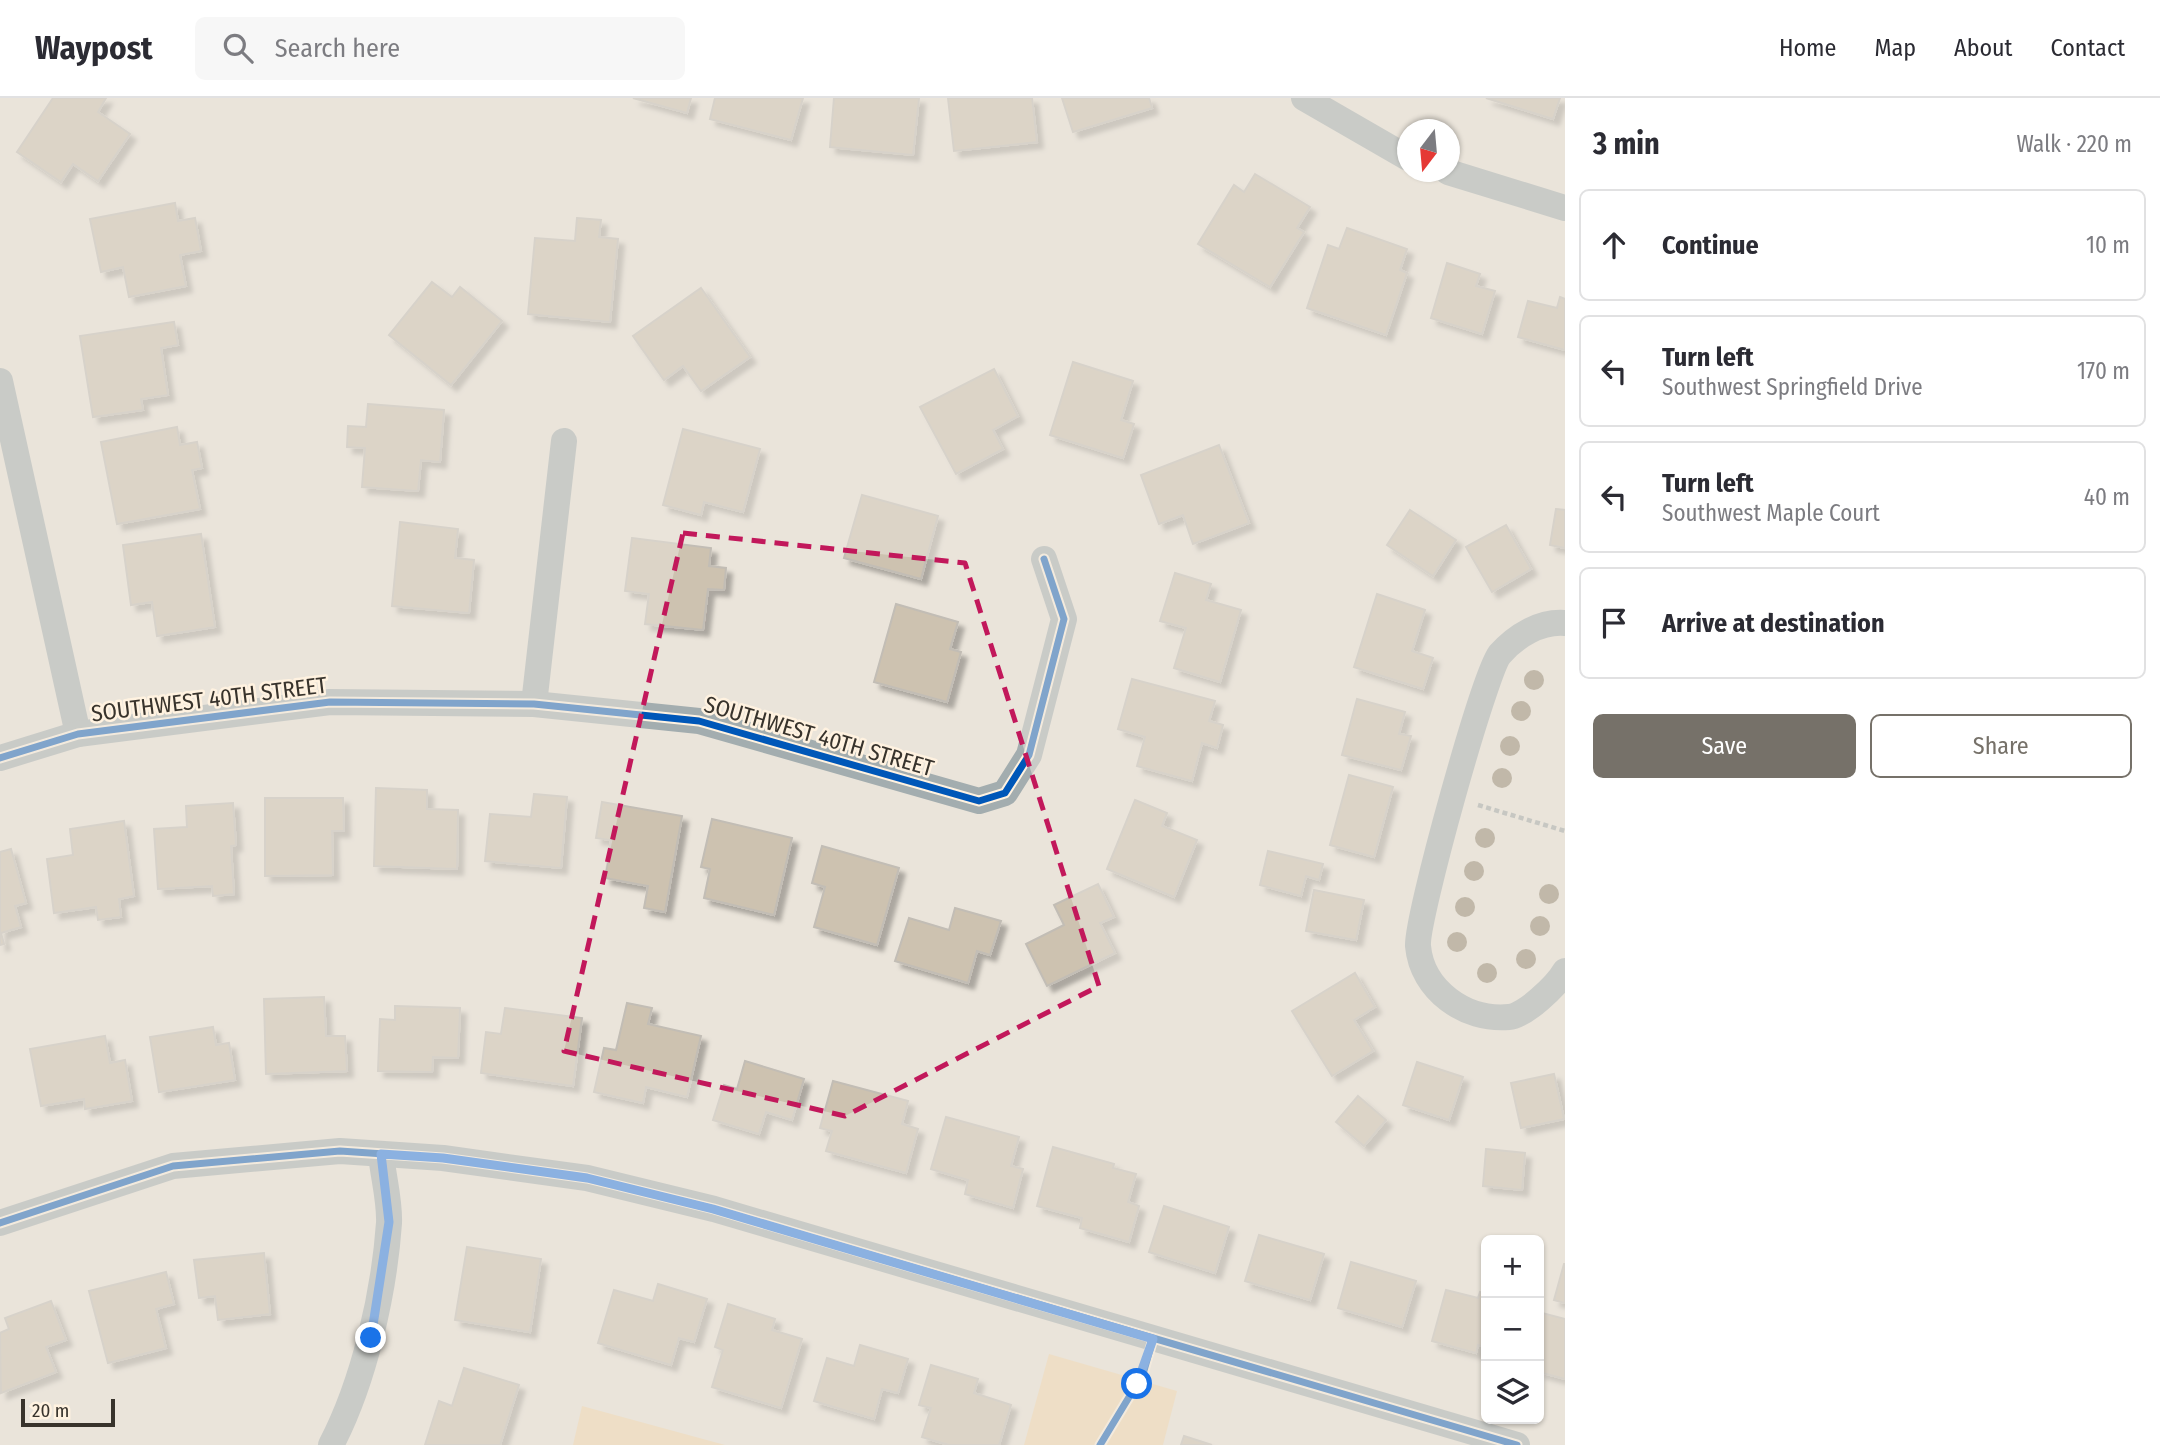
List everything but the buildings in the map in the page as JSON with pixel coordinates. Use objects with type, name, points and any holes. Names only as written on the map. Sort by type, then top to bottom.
[{"type":"street","points":[[1304,98],[1397,152]]},
{"type":"street","points":[[1460,176],[1565,208]]},
{"type":"street","points":[[0,381],[78,734]]},
{"type":"street","points":[[534,704],[564,441]]},
{"type":"street","name":"SOUTHWEST 40TH STREET","points":[[0,758],[78,734],[330,702],[534,704],[699,721],[979,801],[1005,793],[1029,755],[1064,619],[1044,559]]},
{"type":"street","points":[[1565,623],[1528,629],[1498,655],[1482,698],[1425,897],[1418,944],[1422,967],[1436,989],[1451,1003],[1481,1016],[1511,1018],[1540,1000],[1565,971]]},
{"type":"street","points":[[0,1223],[173,1166],[340,1151],[443,1158],[587,1178],[713,1209],[1517,1445]]},
{"type":"street","points":[[331,1445],[345,1418],[371,1338],[389,1222],[381,1154]]},
{"type":"path","points":[[1454,798],[1565,831]]},
{"type":"highlighted area","points":[[683,533],[965,563],[1099,986],[845,1116],[564,1051]]},
{"type":"shaded area","points":[[1049,1354],[1177,1391],[1163,1445],[1024,1445]]},
{"type":"shaded area","points":[[582,1406],[725,1445],[573,1445]]},
{"type":"cycle path","points":[[0,758],[78,734],[330,702],[534,704],[699,721],[979,801],[1005,793],[1029,755],[1064,619],[1044,559]]},
{"type":"cycle path","points":[[0,1223],[173,1166],[340,1151],[443,1158],[587,1178],[714,1209],[1517,1445]]},
{"type":"cycle path","points":[[1100,1445],[1143,1374],[1153,1339]]},
{"type":"route","points":[[371,1338],[389,1222],[381,1154],[443,1158],[587,1178],[713,1209],[1076,1314],[1153,1339],[1143,1374],[1137,1384]]}]
